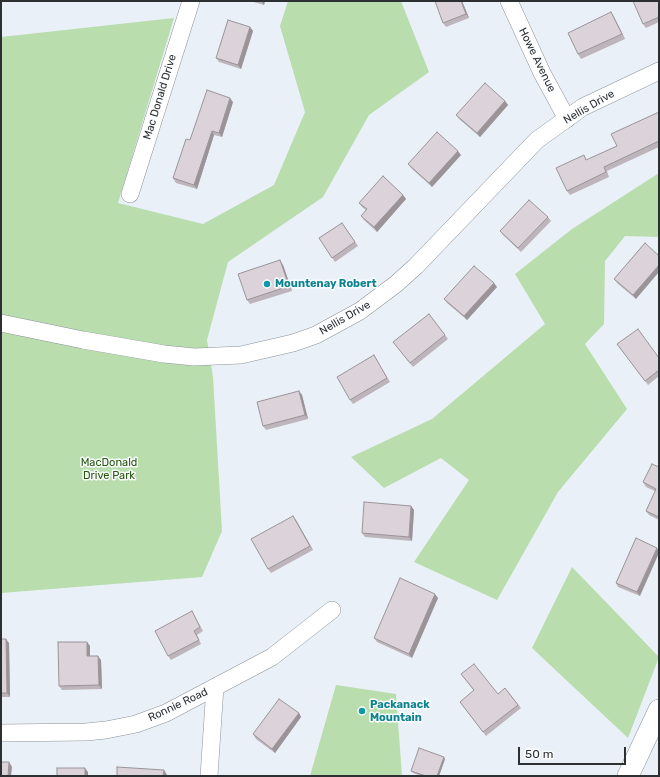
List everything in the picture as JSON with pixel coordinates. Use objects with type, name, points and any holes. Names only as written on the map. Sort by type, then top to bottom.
[{"type":"main road","points":[[628,776],[659,710]]},
{"type":"street","name":"Mac Donald Drive","points":[[130,194],[191,1]]},
{"type":"street","name":"Howe Avenue","points":[[509,1],[542,73],[566,119]]},
{"type":"street","name":"Nellis Drive","points":[[1,323],[83,340],[164,354],[194,357],[241,355],[293,343],[316,335],[360,311],[396,284],[416,266],[532,145],[566,119],[595,101],[659,71]]},
{"type":"street","name":"Ronnie Road","points":[[1,733],[86,732],[106,730],[136,724],[166,713],[272,656],[332,610]]},
{"type":"street","points":[[209,776],[215,687]]},
{"type":"green space","name":"MacDonald Drive Park","points":[[288,1],[401,1],[429,72],[369,115],[323,197],[228,262],[207,340],[213,377],[222,531],[202,577],[1,593],[1,37],[174,18],[118,203],[203,224],[274,185],[305,112],[280,26]]},
{"type":"green space","points":[[659,173],[659,237],[625,236],[605,261],[604,324],[585,344],[627,409],[558,492],[497,600],[414,562],[469,480],[441,458],[384,488],[351,457],[432,419],[545,324],[515,274],[572,229]]},
{"type":"green space","points":[[572,567],[659,657],[628,738],[532,648]]},
{"type":"green space","points":[[336,685],[396,694],[402,776],[310,776]]},
{"type":"building","points":[[435,1],[461,1],[466,14],[443,23]]},
{"type":"building","points":[[633,1],[659,1],[659,17],[643,24]]},
{"type":"building","points":[[611,12],[622,34],[578,54],[568,33]]},
{"type":"building","points":[[228,20],[250,27],[238,65],[216,58]]},
{"type":"building","points":[[485,83],[505,101],[477,133],[456,115]]},
{"type":"building","points":[[207,90],[230,98],[219,133],[212,131],[194,185],[173,178],[186,139],[190,140]]},
{"type":"building","points":[[659,112],[659,141],[604,167],[606,172],[567,191],[556,168],[584,155],[586,160],[617,146],[611,134]]},
{"type":"building","points":[[437,132],[458,151],[429,183],[408,164]]},
{"type":"building","points":[[383,176],[403,195],[374,227],[361,216],[367,209],[359,203]]},
{"type":"building","points":[[529,200],[548,217],[518,248],[500,231]]},
{"type":"building","points":[[342,223],[355,242],[332,258],[319,238]]},
{"type":"building","points":[[645,243],[659,256],[659,265],[633,295],[614,279]]},
{"type":"building","name":"Mountenay Robert","points":[[280,260],[289,286],[247,300],[238,274]]},
{"type":"building","points":[[474,266],[494,283],[464,316],[444,299]]},
{"type":"building","points":[[429,314],[445,335],[410,363],[393,342]]},
{"type":"building","points":[[638,329],[659,358],[659,370],[645,381],[617,344]]},
{"type":"building","points":[[374,355],[387,378],[350,400],[337,377]]},
{"type":"building","points":[[299,391],[305,415],[263,426],[257,402]]},
{"type":"building","points":[[652,464],[659,467],[659,517],[646,511],[656,489],[643,482]]},
{"type":"building","points":[[364,502],[411,506],[409,537],[362,533]]},
{"type":"building","points":[[293,516],[310,546],[268,569],[251,539]]},
{"type":"building","points":[[636,538],[657,548],[637,592],[616,583]]},
{"type":"building","points":[[400,578],[435,594],[409,654],[374,638]]},
{"type":"building","points":[[192,611],[200,627],[194,631],[199,640],[168,656],[155,631]]},
{"type":"building","points":[[1,639],[6,639],[7,693],[1,693]]},
{"type":"building","points":[[58,642],[87,642],[87,656],[98,656],[99,685],[59,686]]},
{"type":"building","points":[[474,664],[498,694],[505,688],[518,705],[483,732],[460,702],[474,690],[461,674]]},
{"type":"building","points":[[279,699],[299,713],[272,749],[253,734]]},
{"type":"building","points":[[419,748],[444,757],[437,776],[426,776],[411,771]]},
{"type":"building","points":[[1,762],[9,762],[8,776],[1,776]]},
{"type":"building","points":[[117,767],[164,770],[163,776],[117,776]]},
{"type":"building","points":[[57,768],[85,768],[85,776],[57,776]]},
{"type":"place","name":"Mountenay Robert","points":[[267,284]]},
{"type":"place","name":"Packanack Mountain","points":[[362,711]]}]
